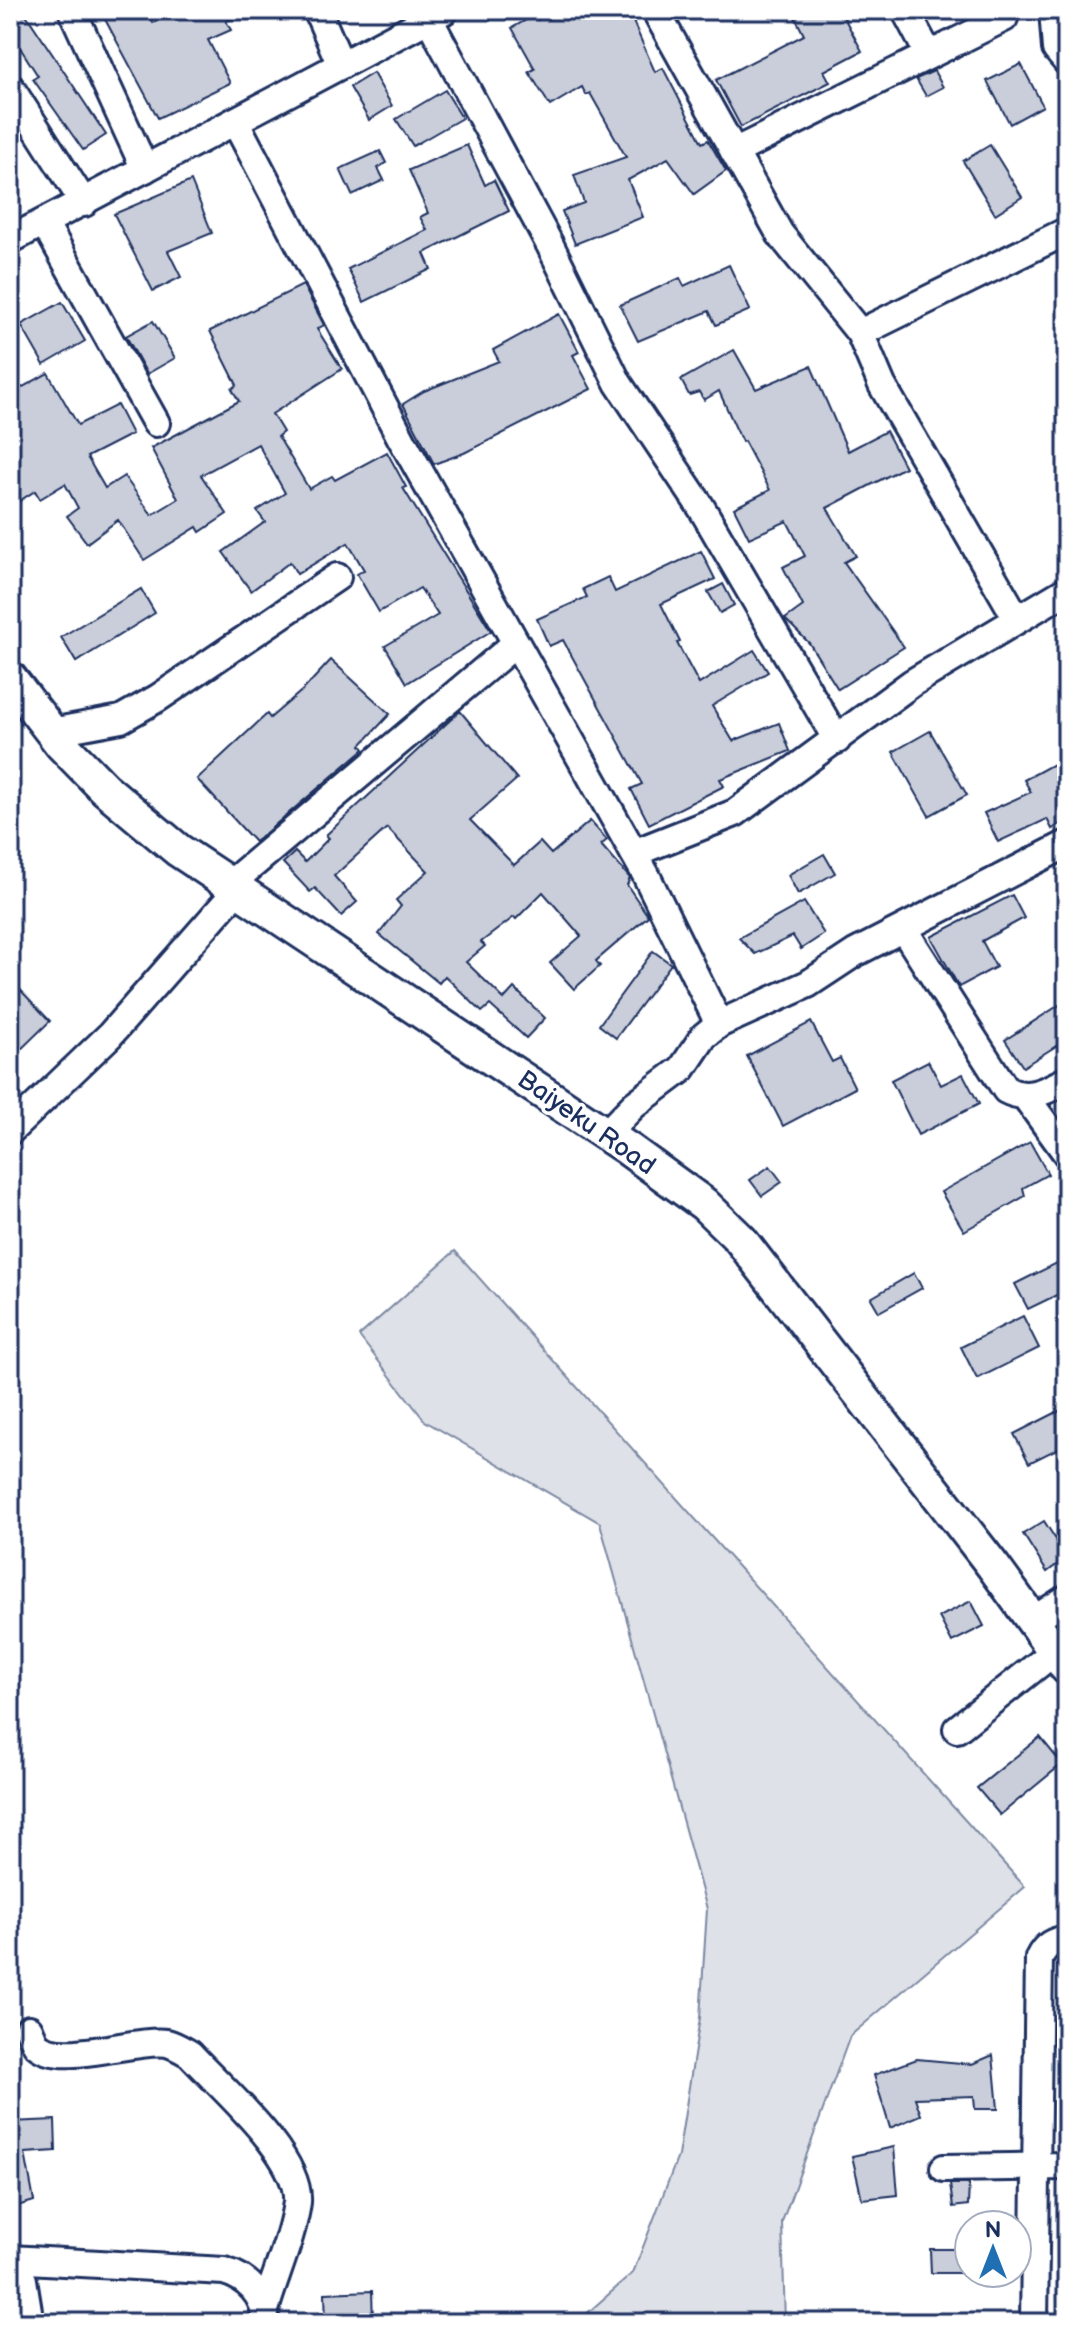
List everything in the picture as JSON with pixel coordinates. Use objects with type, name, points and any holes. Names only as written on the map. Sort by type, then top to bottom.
[{"type":"main road","name":"Baiyeku Road","points":[[10,678],[51,732],[115,797],[178,850],[606,1134],[704,1204],[740,1239],[1060,1660]]},
{"type":"street","points":[[72,10],[145,169]]},
{"type":"street","points":[[317,10],[341,65]]},
{"type":"street","points":[[655,10],[793,253],[860,333],[882,385],[1016,617]]},
{"type":"street","points":[[905,10],[928,53]]},
{"type":"street","points":[[1053,10],[1056,49],[1067,62]]},
{"type":"street","points":[[10,240],[437,14],[618,383],[701,507],[837,740]]},
{"type":"street","points":[[734,152],[928,53],[1004,18]]},
{"type":"street","points":[[10,87],[84,203]]},
{"type":"street","points":[[235,121],[402,440],[634,853],[719,1024]]},
{"type":"street","points":[[45,224],[156,423]]},
{"type":"street","points":[[860,333],[1067,231]]},
{"type":"street","points":[[51,732],[121,719],[158,698],[337,577]]},
{"type":"street","points":[[634,853],[735,813],[912,683],[1016,617],[1067,590]]},
{"type":"street","points":[[10,1131],[110,1035],[234,886],[515,644]]},
{"type":"street","points":[[606,1134],[634,1105],[682,1069],[704,1036],[719,1024],[808,984],[855,953],[1067,844]]},
{"type":"street","points":[[904,930],[1006,1090],[1025,1096],[1042,1093],[1067,1080]]},
{"type":"street","points":[[1025,1096],[1067,1154]]},
{"type":"street","points":[[1032,1621],[1067,1598]]},
{"type":"street","points":[[957,1729],[1060,1660]]},
{"type":"street","points":[[1034,2323],[1039,1958],[1044,1948],[1054,1941],[1067,1939]]},
{"type":"street","points":[[29,2029],[37,2045],[50,2051],[68,2053],[150,2042],[171,2044],[190,2054],[284,2157],[295,2183],[297,2202],[265,2316]]},
{"type":"street","points":[[944,2168],[1067,2166]]},
{"type":"street","points":[[11,2259],[224,2271],[239,2275],[251,2286],[265,2316]]},
{"type":"street","points":[[11,2259],[23,2280],[30,2323]]},
{"type":"shaded area","points":[[455,1251],[1025,1887],[850,2036],[782,2222],[785,2323],[576,2323],[633,2273],[678,2156],[700,2018],[707,1909],[600,1523],[425,1421],[359,1336]]},
{"type":"building","points":[[10,10],[23,10],[106,135],[83,150],[33,79],[38,76],[10,32]]},
{"type":"building","points":[[100,10],[146,10],[153,23],[180,10],[252,11],[226,21],[231,30],[208,40],[230,83],[158,118]]},
{"type":"building","points":[[556,10],[628,10],[655,72],[663,68],[702,143],[708,140],[726,171],[694,194],[668,158],[628,180],[643,217],[575,244],[562,211],[584,203],[574,175],[626,157],[590,93],[586,95],[582,87],[550,106],[529,72],[535,69],[512,28],[535,15],[538,20]]},
{"type":"building","points":[[804,10],[840,10],[862,51],[824,71],[830,82],[741,127],[716,80],[804,35],[794,15]]},
{"type":"building","points":[[1021,64],[1043,106],[1010,124],[987,81]]},
{"type":"building","points":[[934,71],[943,87],[926,96],[916,79]]},
{"type":"building","points":[[373,73],[392,106],[369,120],[350,87]]},
{"type":"building","points":[[445,90],[462,118],[413,146],[396,119]]},
{"type":"building","points":[[467,145],[485,185],[494,180],[509,211],[424,253],[431,269],[364,302],[348,269],[427,230],[420,217],[428,213],[409,170]]},
{"type":"building","points":[[990,145],[1022,197],[995,214],[963,161]]},
{"type":"building","points":[[380,151],[386,163],[378,168],[384,180],[352,195],[340,169]]},
{"type":"building","points":[[191,181],[212,233],[168,251],[181,277],[153,291],[114,214]]},
{"type":"building","points":[[729,265],[750,310],[716,325],[709,311],[638,341],[620,305],[680,278],[684,286]]},
{"type":"building","points":[[303,285],[324,325],[317,329],[342,369],[272,414],[283,432],[278,436],[309,489],[332,476],[335,480],[387,452],[406,487],[403,488],[491,631],[407,683],[385,646],[438,615],[420,588],[379,612],[357,574],[364,570],[348,543],[297,574],[290,562],[251,591],[223,552],[265,522],[257,511],[285,493],[258,444],[201,475],[227,514],[200,532],[197,527],[144,560],[118,520],[87,543],[67,516],[78,508],[65,484],[40,499],[35,491],[10,507],[10,394],[48,373],[78,425],[117,405],[132,434],[87,457],[105,488],[124,476],[152,515],[178,499],[151,448],[239,401],[232,389],[237,385],[210,331]]},
{"type":"building","points":[[62,302],[85,341],[44,365],[21,325]]},
{"type":"building","points":[[559,314],[579,352],[573,355],[591,389],[464,453],[434,464],[403,404],[424,391],[499,361],[493,350]]},
{"type":"building","points":[[153,321],[175,358],[147,374],[126,336]]},
{"type":"building","points":[[734,350],[756,389],[811,366],[848,451],[886,431],[905,467],[827,508],[856,556],[844,562],[904,647],[838,689],[809,643],[785,619],[803,606],[783,567],[805,556],[787,521],[749,538],[734,508],[770,490],[742,442],[719,391],[704,400],[699,392],[689,395],[681,380]]},
{"type":"building","points":[[701,551],[715,579],[661,604],[680,642],[677,643],[699,684],[754,650],[768,672],[712,706],[733,741],[779,723],[790,751],[720,779],[724,786],[649,824],[631,789],[642,784],[563,640],[549,646],[537,619],[587,597],[583,589],[608,577],[615,592]]},
{"type":"building","points":[[723,584],[734,605],[720,613],[708,592]]},
{"type":"building","points":[[141,589],[155,613],[76,662],[61,637]]},
{"type":"building","points":[[331,660],[390,714],[361,745],[364,749],[255,842],[197,779],[267,714],[270,718],[305,688]]},
{"type":"building","points":[[460,711],[517,779],[470,820],[514,865],[540,842],[551,854],[590,821],[607,840],[601,845],[630,878],[627,885],[648,916],[596,961],[600,966],[574,989],[550,963],[581,936],[543,892],[516,919],[514,917],[481,942],[485,946],[466,962],[504,999],[514,988],[545,1018],[526,1038],[490,1005],[482,1012],[445,976],[439,983],[379,934],[401,906],[396,900],[428,871],[387,828],[334,876],[357,902],[341,916],[315,888],[310,892],[283,863],[295,852],[305,862],[329,838],[326,835]]},
{"type":"building","points":[[930,731],[967,795],[929,816],[893,752]]},
{"type":"building","points":[[1055,763],[1067,785],[1067,820],[1052,829],[1047,819],[998,842],[984,813],[1031,792],[1024,780]]},
{"type":"building","points":[[824,854],[835,873],[798,894],[788,875]]},
{"type":"building","points":[[1012,895],[1024,918],[982,941],[996,967],[959,987],[931,937]]},
{"type":"building","points":[[804,902],[824,934],[801,949],[793,936],[755,954],[739,938]]},
{"type":"building","points":[[653,951],[671,964],[616,1038],[599,1025]]},
{"type":"building","points":[[10,979],[50,1021],[10,1060]]},
{"type":"building","points":[[1067,1000],[1067,1039],[1023,1067],[1005,1040]]},
{"type":"building","points":[[811,1022],[832,1062],[840,1058],[855,1088],[783,1126],[747,1056]]},
{"type":"building","points":[[928,1061],[941,1085],[963,1074],[979,1104],[918,1135],[891,1080]]},
{"type":"building","points":[[1030,1142],[1048,1174],[1023,1188],[1025,1196],[964,1231],[941,1192]]},
{"type":"building","points":[[770,1166],[782,1182],[762,1196],[750,1180]]},
{"type":"building","points":[[1067,1258],[1067,1290],[1028,1309],[1015,1284]]},
{"type":"building","points":[[914,1273],[922,1288],[879,1312],[871,1298]]},
{"type":"building","points":[[1023,1316],[1039,1348],[977,1379],[961,1347]]},
{"type":"building","points":[[1067,1407],[1067,1444],[1029,1463],[1014,1434]]},
{"type":"building","points":[[1044,1521],[1067,1557],[1047,1572],[1023,1534]]},
{"type":"building","points":[[971,1601],[984,1626],[952,1642],[939,1617]]},
{"type":"building","points":[[1040,1737],[1062,1764],[1000,1815],[977,1788]]},
{"type":"building","points":[[993,2055],[998,2109],[975,2109],[974,2096],[915,2098],[921,2115],[890,2128],[874,2075],[917,2059],[972,2064]]},
{"type":"building","points":[[55,2120],[56,2151],[25,2153],[34,2201],[14,2207],[10,2186],[10,2122]]},
{"type":"building","points":[[894,2147],[898,2195],[862,2199],[852,2156]]},
{"type":"building","points":[[950,2184],[969,2184],[968,2205],[953,2207]]},
{"type":"building","points":[[930,2249],[953,2249],[953,2273],[931,2273]]},
{"type":"building","points":[[372,2291],[373,2323],[326,2323],[325,2293]]}]
